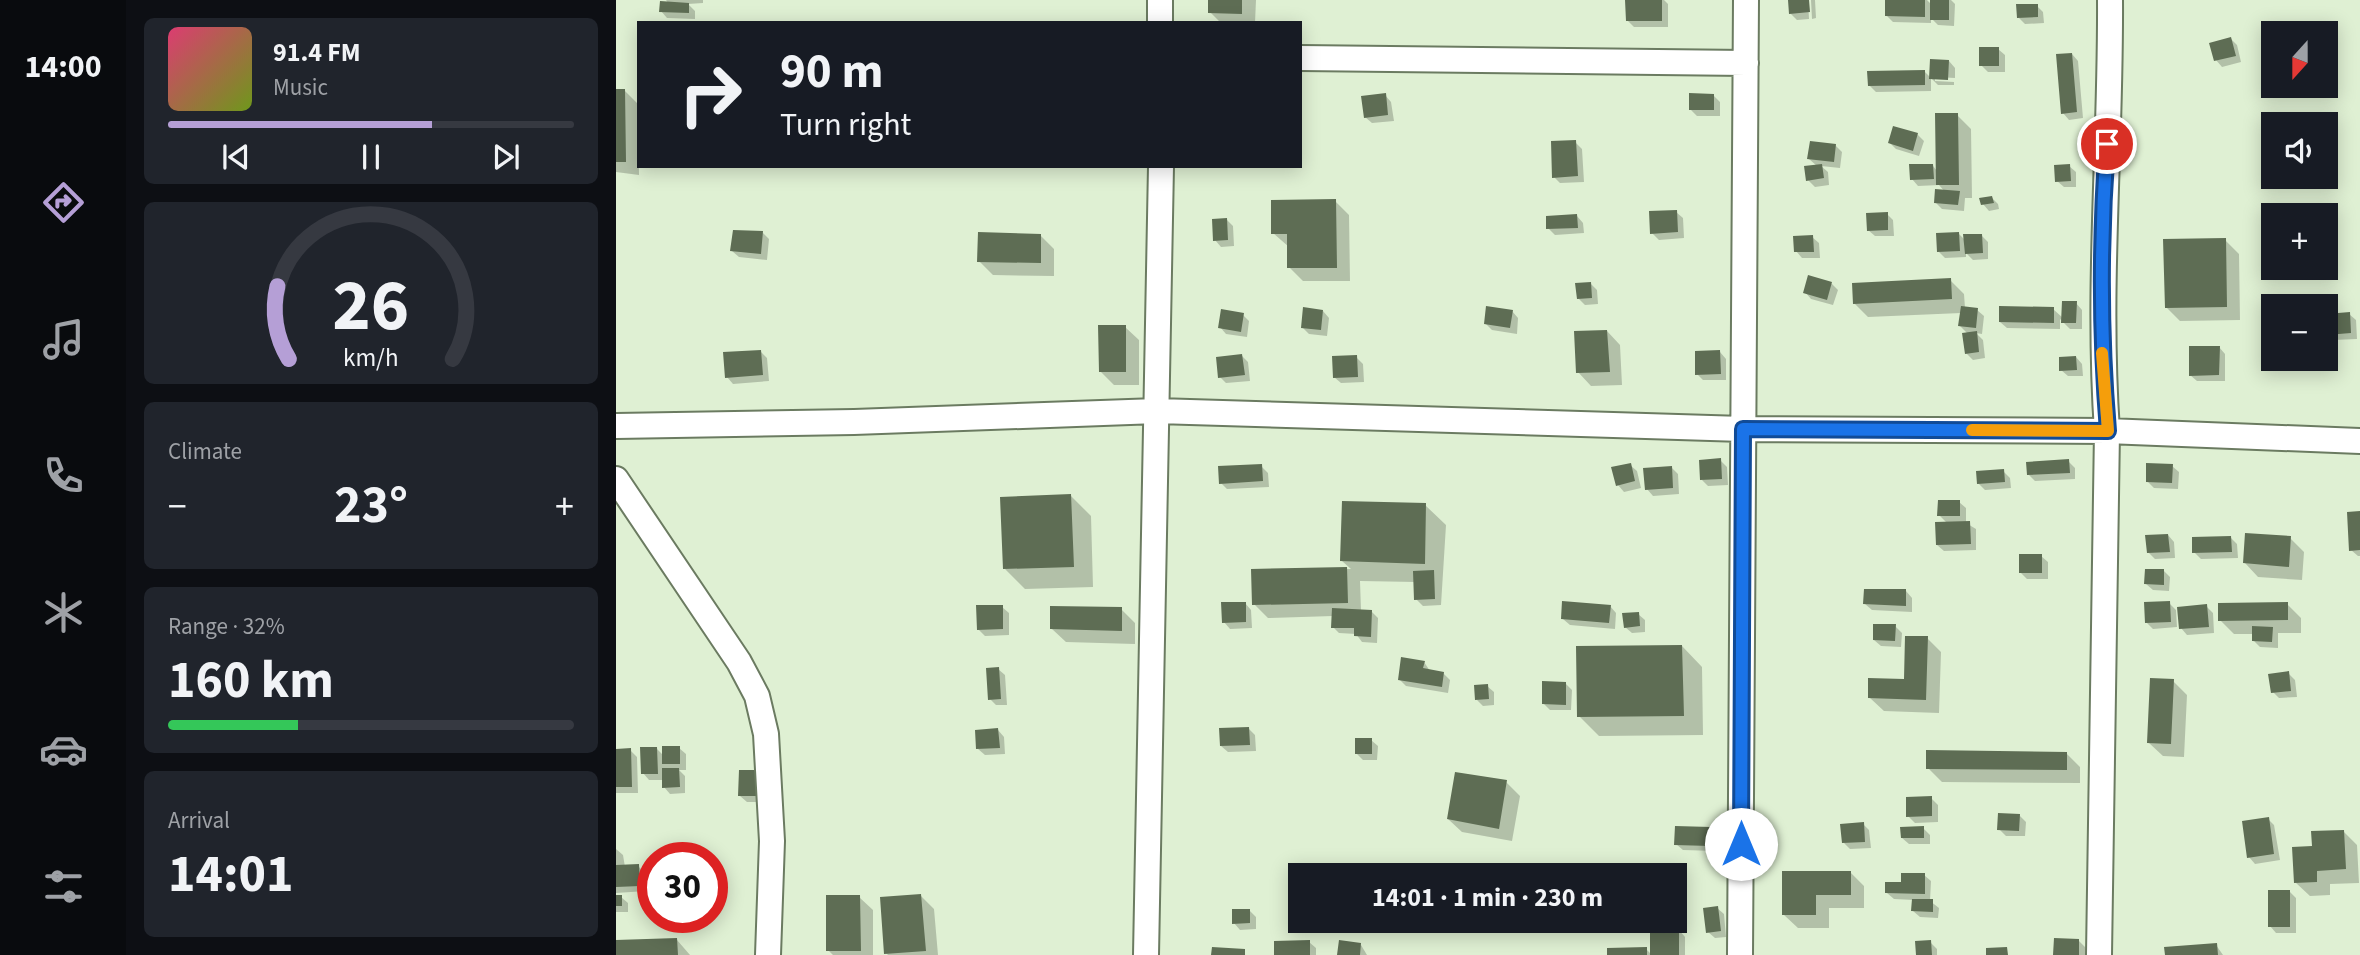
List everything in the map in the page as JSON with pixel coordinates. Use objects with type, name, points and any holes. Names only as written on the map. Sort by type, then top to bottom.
[{"type":"street","points":[[1160,0],[1160,21]]},
{"type":"street","points":[[1740,955],[1745,0]]},
{"type":"street","points":[[2099,955],[2108,431],[2102,360],[2102,217],[2110,94],[2110,0]]},
{"type":"street","points":[[1302,58],[1746,63]]},
{"type":"street","points":[[1146,955],[1161,168]]},
{"type":"street","points":[[616,426],[855,422],[1157,411],[1743,429],[2108,431],[2360,440]]},
{"type":"street","points":[[616,480],[739,662],[757,696],[766,734],[772,841],[768,955]]},
{"type":"building","points":[[1208,0],[1242,0],[1242,14],[1208,13]]},
{"type":"building","points":[[1625,0],[1662,0],[1662,21],[1626,21]]},
{"type":"building","points":[[1788,0],[1809,0],[1810,12],[1789,14]]},
{"type":"building","points":[[1885,0],[1925,0],[1925,17],[1885,16]]},
{"type":"building","points":[[1930,0],[1949,0],[1949,20],[1930,20]]},
{"type":"building","points":[[660,1],[689,3],[689,13],[659,12]]},
{"type":"building","points":[[2016,4],[2038,4],[2038,17],[2017,18]]},
{"type":"building","points":[[2231,37],[2236,56],[2214,61],[2209,43]]},
{"type":"building","points":[[1979,47],[1999,47],[1999,66],[1979,66]]},
{"type":"building","points":[[2072,53],[2077,112],[2061,114],[2056,54]]},
{"type":"building","points":[[1930,59],[1949,60],[1948,80],[1929,79]]},
{"type":"building","points":[[1925,70],[1925,85],[1868,86],[1867,71]]},
{"type":"building","points":[[616,89],[625,89],[626,162],[616,162]]},
{"type":"building","points":[[1386,93],[1388,115],[1364,118],[1361,96]]},
{"type":"building","points":[[1689,93],[1714,94],[1714,110],[1689,110]]},
{"type":"building","points":[[1935,113],[1958,113],[1959,185],[1936,185]]},
{"type":"building","points":[[1893,126],[1918,133],[1913,151],[1888,143]]},
{"type":"building","points":[[1576,140],[1578,176],[1552,178],[1551,141]]},
{"type":"building","points":[[1810,141],[1836,144],[1834,162],[1807,159]]},
{"type":"building","points":[[1822,164],[1824,178],[1806,181],[1804,166]]},
{"type":"building","points":[[1909,164],[1933,164],[1934,179],[1910,180]]},
{"type":"building","points":[[2070,164],[2071,181],[2055,182],[2054,165]]},
{"type":"building","points":[[1935,189],[1960,191],[1958,205],[1934,203]]},
{"type":"building","points":[[1992,196],[1994,203],[1981,205],[1979,198]]},
{"type":"building","points":[[1336,199],[1337,268],[1287,268],[1287,234],[1271,234],[1271,200]]},
{"type":"building","points":[[1677,210],[1678,232],[1650,234],[1649,211]]},
{"type":"building","points":[[1888,212],[1888,230],[1867,231],[1866,213]]},
{"type":"building","points":[[1577,214],[1578,228],[1546,229],[1546,216]]},
{"type":"building","points":[[1227,218],[1228,240],[1213,241],[1212,219]]},
{"type":"building","points":[[733,230],[763,231],[761,254],[730,251]]},
{"type":"building","points":[[978,232],[1041,234],[1041,263],[977,262]]},
{"type":"building","points":[[1959,232],[1960,251],[1937,252],[1936,233]]},
{"type":"building","points":[[1963,234],[1982,234],[1983,253],[1965,254]]},
{"type":"building","points":[[1813,235],[1814,252],[1794,252],[1793,236]]},
{"type":"building","points":[[2226,238],[2227,307],[2165,308],[2163,239]]},
{"type":"building","points":[[1808,275],[1832,282],[1827,300],[1803,293]]},
{"type":"building","points":[[1951,278],[1952,299],[1853,304],[1852,283]]},
{"type":"building","points":[[1591,282],[1592,298],[1577,299],[1575,283]]},
{"type":"building","points":[[2062,301],[2077,301],[2076,323],[2061,323]]},
{"type":"building","points":[[1486,306],[1513,310],[1510,328],[1484,324]]},
{"type":"building","points":[[1961,306],[1978,308],[1976,328],[1958,326]]},
{"type":"building","points":[[1999,306],[2054,307],[2054,323],[1999,322]]},
{"type":"building","points":[[1303,307],[1323,310],[1321,330],[1301,328]]},
{"type":"building","points":[[1221,309],[1244,313],[1241,332],[1218,328]]},
{"type":"building","points":[[2350,312],[2351,333],[2338,334],[2338,313]]},
{"type":"building","points":[[1098,325],[1126,325],[1126,372],[1099,372]]},
{"type":"building","points":[[1607,330],[1610,372],[1576,373],[1574,331]]},
{"type":"building","points":[[1977,331],[1979,352],[1965,354],[1962,333]]},
{"type":"building","points":[[2189,346],[2220,346],[2219,375],[2189,376]]},
{"type":"building","points":[[761,350],[763,375],[725,378],[723,352]]},
{"type":"building","points":[[1720,350],[1721,374],[1695,375],[1695,351]]},
{"type":"building","points":[[1242,354],[1245,375],[1218,378],[1216,357]]},
{"type":"building","points":[[1357,355],[1358,377],[1333,378],[1332,356]]},
{"type":"building","points":[[2076,356],[2077,370],[2059,371],[2059,357]]},
{"type":"building","points":[[1721,458],[1722,479],[1700,480],[1699,460]]},
{"type":"building","points":[[2069,459],[2070,473],[2027,475],[2026,462]]},
{"type":"building","points":[[1631,463],[1635,481],[1616,486],[1611,467]]},
{"type":"building","points":[[2146,463],[2173,464],[2172,483],[2146,482]]},
{"type":"building","points":[[1262,464],[1263,481],[1219,484],[1218,466]]},
{"type":"building","points":[[1672,466],[1673,488],[1645,490],[1643,468]]},
{"type":"building","points":[[2004,469],[2005,482],[1977,484],[1976,471]]},
{"type":"building","points":[[1071,494],[1074,567],[1003,569],[1000,497]]},
{"type":"building","points":[[1938,500],[1960,500],[1960,516],[1937,516]]},
{"type":"building","points":[[1342,501],[1426,503],[1425,564],[1340,561]]},
{"type":"building","points":[[2360,511],[2360,550],[2349,551],[2347,512]]},
{"type":"building","points":[[1970,521],[1971,544],[1936,545],[1935,522]]},
{"type":"building","points":[[2245,533],[2291,536],[2289,567],[2243,563]]},
{"type":"building","points":[[2168,534],[2170,552],[2147,553],[2145,535]]},
{"type":"building","points":[[2231,536],[2232,552],[2192,553],[2192,537]]},
{"type":"building","points":[[2019,554],[2042,554],[2042,573],[2019,573]]},
{"type":"building","points":[[1347,567],[1348,603],[1252,605],[1251,569]]},
{"type":"building","points":[[2145,569],[2164,569],[2164,585],[2144,584]]},
{"type":"building","points":[[1434,570],[1435,599],[1414,600],[1413,571]]},
{"type":"building","points":[[1864,589],[1906,589],[1906,606],[1863,604]]},
{"type":"building","points":[[1562,601],[1611,605],[1609,623],[1561,619]]},
{"type":"building","points":[[2170,601],[2171,622],[2145,623],[2144,602]]},
{"type":"building","points":[[1221,602],[1246,602],[1246,622],[1222,623]]},
{"type":"building","points":[[2288,602],[2288,620],[2218,621],[2218,603]]},
{"type":"building","points":[[2207,604],[2209,627],[2179,629],[2177,607]]},
{"type":"building","points":[[976,605],[1003,605],[1003,629],[977,630]]},
{"type":"building","points":[[1050,606],[1122,607],[1122,631],[1050,629]]},
{"type":"building","points":[[1332,608],[1372,610],[1371,637],[1354,636],[1354,628],[1331,628]]},
{"type":"building","points":[[1639,612],[1640,626],[1624,628],[1622,613]]},
{"type":"building","points":[[1873,624],[1896,624],[1895,641],[1873,640]]},
{"type":"building","points":[[2252,626],[2273,627],[2272,642],[2252,641]]},
{"type":"building","points":[[1905,636],[1928,636],[1926,700],[1868,698],[1868,678],[1904,679]]},
{"type":"building","points":[[1682,645],[1684,716],[1577,717],[1576,646]]},
{"type":"building","points":[[1401,657],[1425,661],[1423,668],[1444,672],[1442,687],[1398,680]]},
{"type":"building","points":[[999,667],[1001,699],[988,700],[986,668]]},
{"type":"building","points":[[2289,671],[2291,691],[2271,693],[2268,674]]},
{"type":"building","points":[[2150,678],[2174,679],[2171,744],[2147,743]]},
{"type":"building","points":[[1542,681],[1566,682],[1566,705],[1542,704]]},
{"type":"building","points":[[1488,684],[1489,699],[1475,700],[1474,685]]},
{"type":"building","points":[[1249,727],[1250,745],[1220,746],[1219,728]]},
{"type":"building","points":[[998,728],[1000,748],[976,749],[975,730]]},
{"type":"building","points":[[1355,738],[1372,738],[1372,754],[1355,754]]},
{"type":"building","points":[[662,746],[680,746],[680,764],[662,764]]},
{"type":"building","points":[[640,747],[657,747],[658,774],[641,774]]},
{"type":"building","points":[[631,748],[632,787],[616,787],[616,749]]},
{"type":"building","points":[[1926,750],[2067,752],[2067,770],[1926,769]]},
{"type":"building","points":[[662,768],[679,768],[680,787],[662,788]]},
{"type":"building","points":[[739,770],[763,770],[763,796],[738,796]]},
{"type":"building","points":[[1455,772],[1507,780],[1499,829],[1447,819]]},
{"type":"building","points":[[1932,796],[1932,816],[1906,817],[1906,797]]},
{"type":"building","points":[[1998,813],[2020,814],[2019,831],[1997,830]]},
{"type":"building","points":[[2269,817],[2274,854],[2247,858],[2242,821]]},
{"type":"building","points":[[1864,822],[1865,842],[1842,843],[1840,824]]},
{"type":"building","points":[[1675,826],[1711,827],[1711,846],[1674,845]]},
{"type":"building","points":[[1924,826],[1924,838],[1901,838],[1900,827]]},
{"type":"building","points":[[2344,830],[2346,869],[2317,871],[2317,882],[2294,883],[2292,847],[2312,846],[2311,831]]},
{"type":"building","points":[[637,864],[637,886],[616,887],[616,865]]},
{"type":"building","points":[[1782,871],[1851,871],[1851,895],[1816,895],[1816,915],[1782,915]]},
{"type":"building","points":[[1901,873],[1925,873],[1925,894],[1885,893],[1885,882],[1901,882]]},
{"type":"building","points":[[2268,890],[2290,890],[2290,927],[2268,927]]},
{"type":"building","points":[[921,894],[926,951],[884,954],[880,897]]},
{"type":"building","points":[[616,895],[622,895],[622,906],[616,906]]},
{"type":"building","points":[[826,895],[860,895],[861,951],[826,951]]},
{"type":"building","points":[[1912,899],[1933,899],[1933,912],[1911,911]]},
{"type":"building","points":[[1718,906],[1721,931],[1706,933],[1703,908]]},
{"type":"building","points":[[1232,909],[1250,909],[1250,923],[1232,924]]},
{"type":"building","points":[[1650,933],[1679,933],[1679,955],[1650,955]]},
{"type":"building","points":[[677,938],[678,955],[616,955],[616,940]]},
{"type":"building","points":[[2054,938],[2079,939],[2079,955],[2053,955]]},
{"type":"building","points":[[1310,940],[1310,955],[1274,955],[1274,941]]},
{"type":"building","points":[[1339,940],[1361,943],[1360,955],[1337,955]]},
{"type":"building","points":[[1931,940],[1932,955],[1916,955],[1915,941]]},
{"type":"building","points":[[2217,943],[2218,955],[2165,955],[2164,947]]},
{"type":"building","points":[[1212,947],[1245,949],[1245,955],[1211,955]]},
{"type":"building","points":[[1647,947],[1647,955],[1607,955],[1607,948]]},
{"type":"building","points":[[2007,947],[2008,955],[1986,955],[1986,948]]},
{"type":"slow traffic","points":[[1972,430],[2108,431],[2102,353]]},
{"type":"route","points":[[1741,844],[1743,429],[2108,431],[2102,360],[2102,217],[2107,144]]}]
